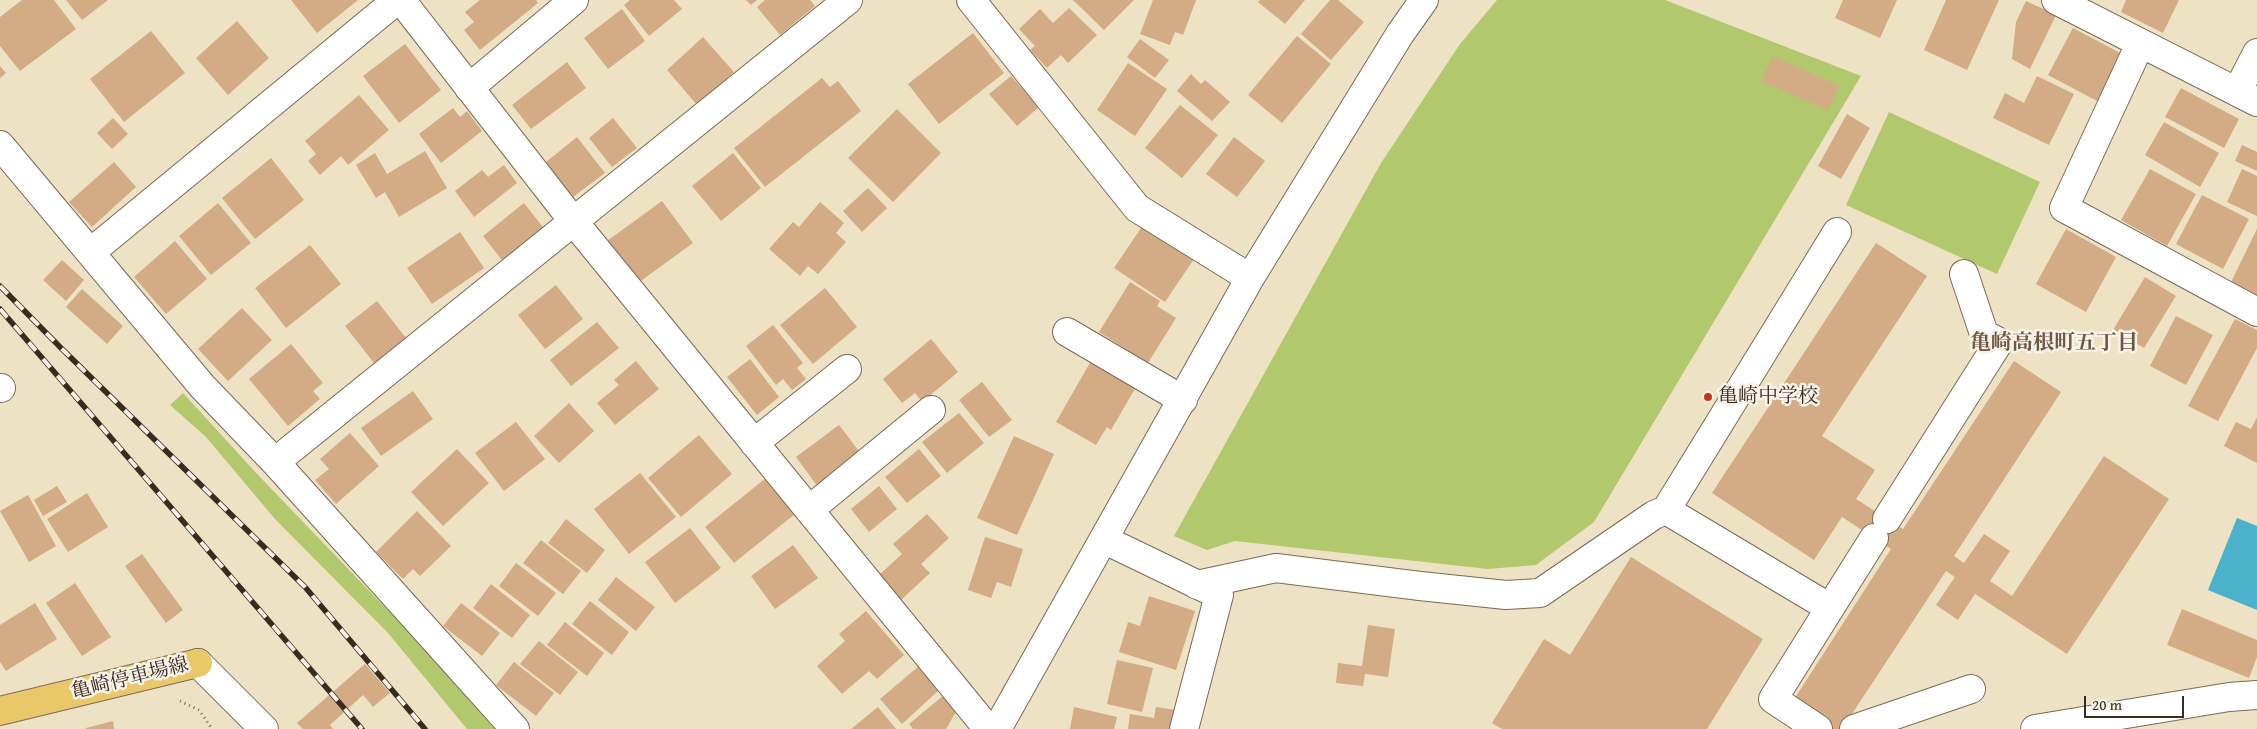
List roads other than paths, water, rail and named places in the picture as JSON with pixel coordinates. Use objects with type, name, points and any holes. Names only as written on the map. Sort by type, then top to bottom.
[{"type":"main road","name":"亀崎停車場線","points":[[0,711],[198,663]]},
{"type":"street","points":[[91,252],[399,0],[574,222],[988,729]]},
{"type":"street","points":[[468,88],[574,0]]},
{"type":"street","points":[[275,462],[848,0]]},
{"type":"street","points":[[971,0],[1137,208],[1250,278]]},
{"type":"street","points":[[997,729],[1105,540],[1250,278],[1400,34],[1424,0]]},
{"type":"street","points":[[2056,0],[2247,97],[2257,53]]},
{"type":"street","points":[[2140,44],[2064,208],[2257,312]]},
{"type":"street","points":[[0,145],[202,386],[275,462],[515,729]]},
{"type":"street","points":[[1197,585],[1276,568],[1497,594],[1540,593],[1654,515],[1666,510],[1837,232]]},
{"type":"street","points":[[1818,729],[1773,699],[1999,342],[1984,334],[1964,274]]},
{"type":"street","points":[[1067,332],[1183,400]]},
{"type":"street","points":[[754,443],[847,369]]},
{"type":"street","points":[[809,510],[931,410]]},
{"type":"street","points":[[1666,510],[1830,608]]},
{"type":"street","points":[[1105,540],[1220,595],[1184,729]]},
{"type":"street","name":"亀崎停車場線","points":[[198,663],[264,729]]},
{"type":"street","points":[[1854,729],[1971,689]]},
{"type":"street","points":[[2035,729],[2124,722],[2228,697],[2257,695]]},
{"type":"water","points":[[2237,518],[2257,526],[2257,610],[2208,590]]},
{"type":"railway","points":[[0,286],[305,587],[425,729]]},
{"type":"railway","points":[[0,309],[362,729]]},
{"type":"place","name":"亀崎中学校","points":[[1708,397]]},
{"type":"district","name":"亀崎高根町五丁目","points":[[2054,344]]}]
